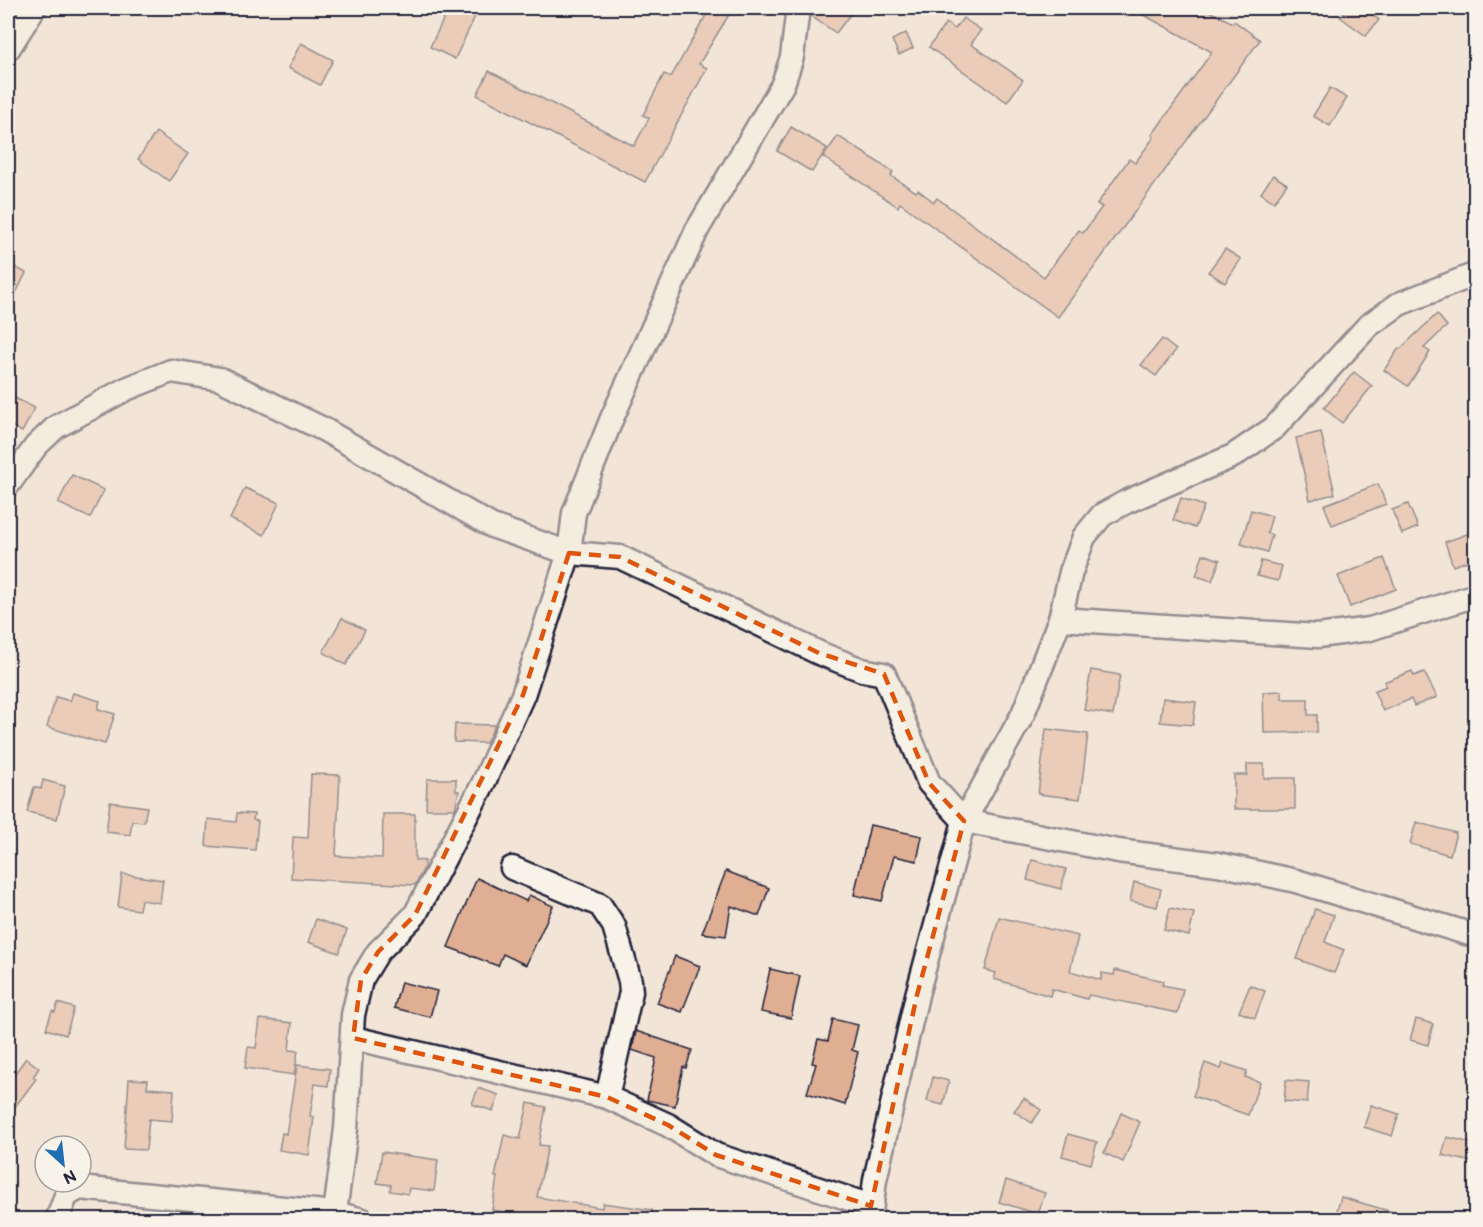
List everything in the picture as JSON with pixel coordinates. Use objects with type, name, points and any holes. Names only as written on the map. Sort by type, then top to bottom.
[{"type":"street","points":[[8,49],[34,8]]},
{"type":"street","points":[[335,1213],[346,1129],[353,1015],[361,980],[378,952],[415,915],[483,784],[523,695],[569,553],[578,502],[612,418],[698,230],[783,84],[792,57],[798,8]]},
{"type":"street","points":[[352,1038],[607,1097],[668,1125],[716,1155],[870,1213],[874,1180],[917,995],[964,821],[1023,714],[1060,619],[1071,572],[1084,537],[1102,515],[1233,456],[1274,428],[1368,326],[1399,304],[1476,274]]},
{"type":"street","points":[[8,485],[36,446],[56,427],[126,389],[171,371],[220,379],[323,429],[492,526],[569,553],[620,557],[819,653],[862,670],[884,674],[929,783],[964,821],[1118,852],[1218,864],[1285,879],[1476,936]]},
{"type":"street","points":[[1060,619],[1318,636],[1370,628],[1476,595]]},
{"type":"street","points":[[512,868],[600,905],[614,926],[631,992],[607,1097]]},
{"type":"street","points":[[57,1220],[66,1196],[79,1188],[335,1213],[363,1220]]},
{"type":"highlighted area","points":[[569,553],[620,557],[819,653],[884,674],[929,783],[964,821],[917,995],[871,1206],[716,1155],[668,1125],[607,1097],[353,1038],[361,980],[378,952],[415,915],[523,695]]},
{"type":"building","points":[[449,8],[479,8],[455,59],[430,47]]},
{"type":"building","points":[[710,8],[733,8],[699,64],[707,68],[645,182],[477,95],[489,71],[634,146],[649,118],[643,115],[664,74],[671,77]]},
{"type":"building","points":[[811,8],[855,8],[836,33],[811,16]]},
{"type":"building","points":[[1131,8],[1203,8],[1233,23],[1234,21],[1260,40],[1058,317],[900,203],[898,207],[823,157],[838,136],[893,172],[891,176],[916,192],[918,190],[934,202],[937,198],[1044,277],[1079,230],[1083,233],[1102,207],[1097,204],[1129,159],[1135,163],[1154,137],[1152,135],[1212,52]]},
{"type":"building","points":[[1348,8],[1363,8],[1379,20],[1366,36],[1340,17]]},
{"type":"building","points":[[963,18],[981,30],[971,44],[1023,80],[1007,102],[929,47],[946,23],[955,29]]},
{"type":"building","points":[[906,33],[913,48],[899,55],[892,40]]},
{"type":"building","points":[[301,43],[333,60],[320,85],[288,68]]},
{"type":"building","points":[[1330,88],[1347,98],[1330,126],[1313,116]]},
{"type":"building","points":[[791,127],[827,148],[812,172],[777,151]]},
{"type":"building","points":[[156,132],[188,154],[169,181],[138,159]]},
{"type":"building","points":[[1273,175],[1287,184],[1274,202],[1261,193]]},
{"type":"building","points":[[1225,249],[1241,259],[1225,283],[1208,272]]},
{"type":"building","points":[[8,263],[26,273],[8,309]]},
{"type":"building","points":[[1437,314],[1447,326],[1424,348],[1430,352],[1408,386],[1384,370],[1399,348]]},
{"type":"building","points":[[1162,339],[1176,350],[1156,376],[1141,365]]},
{"type":"building","points":[[1354,372],[1372,386],[1342,423],[1324,408]]},
{"type":"building","points":[[13,397],[35,408],[22,432],[8,424],[8,408]]},
{"type":"building","points":[[1321,432],[1335,494],[1310,500],[1296,438]]},
{"type":"building","points":[[72,475],[104,490],[90,518],[58,503]]},
{"type":"building","points":[[1378,484],[1386,504],[1332,525],[1324,505]]},
{"type":"building","points":[[245,488],[279,503],[264,535],[230,519]]},
{"type":"building","points":[[1181,498],[1204,506],[1195,528],[1173,520]]},
{"type":"building","points":[[1408,504],[1418,527],[1402,534],[1392,510]]},
{"type":"building","points":[[1251,510],[1272,516],[1267,533],[1272,535],[1267,552],[1241,544]]},
{"type":"building","points":[[1470,533],[1476,547],[1476,558],[1453,566],[1445,542]]},
{"type":"building","points":[[1203,554],[1220,560],[1212,581],[1196,576]]},
{"type":"building","points":[[1384,558],[1396,589],[1350,607],[1338,576]]},
{"type":"building","points":[[1261,561],[1282,566],[1278,581],[1257,576]]},
{"type":"building","points":[[342,618],[365,630],[346,665],[323,652]]},
{"type":"building","points":[[1091,670],[1120,675],[1113,715],[1084,710]]},
{"type":"building","points":[[1412,671],[1414,676],[1424,672],[1437,697],[1414,706],[1411,699],[1383,711],[1374,691],[1386,686],[1384,682]]},
{"type":"building","points":[[1282,691],[1282,699],[1308,699],[1308,715],[1317,715],[1317,732],[1264,733],[1263,692]]},
{"type":"building","points":[[73,693],[100,701],[98,709],[115,714],[105,744],[47,727],[56,697],[70,701]]},
{"type":"building","points":[[1163,698],[1196,702],[1193,725],[1160,722]]},
{"type":"building","points":[[455,724],[495,725],[486,743],[454,742]]},
{"type":"building","points":[[1046,729],[1088,734],[1080,799],[1038,794]]},
{"type":"building","points":[[1247,764],[1264,764],[1264,778],[1295,778],[1295,809],[1234,809],[1234,775],[1247,775]]},
{"type":"building","points":[[311,774],[340,775],[336,856],[382,858],[383,814],[415,814],[415,860],[425,861],[415,885],[291,878],[293,837],[308,838]]},
{"type":"building","points":[[427,779],[456,779],[456,791],[459,791],[455,809],[426,809]]},
{"type":"building","points":[[43,780],[65,786],[57,819],[27,812],[34,787],[41,789]]},
{"type":"building","points":[[110,802],[147,807],[144,822],[132,821],[130,835],[106,832]]},
{"type":"building","points":[[237,813],[254,814],[253,820],[258,821],[255,850],[206,846],[208,819],[236,822]]},
{"type":"building","points":[[1416,822],[1456,833],[1450,855],[1410,844]]},
{"type":"building","points":[[870,825],[922,836],[917,861],[894,856],[882,901],[854,895]]},
{"type":"building","points":[[1032,860],[1066,869],[1061,889],[1027,880]]},
{"type":"building","points":[[726,871],[769,888],[759,916],[731,906],[726,936],[702,933]]},
{"type":"building","points":[[122,874],[163,880],[160,903],[141,900],[139,910],[118,907]]},
{"type":"building","points":[[477,878],[526,901],[529,895],[553,906],[526,965],[503,954],[498,966],[448,947]]},
{"type":"building","points":[[1134,882],[1161,889],[1157,907],[1130,901]]},
{"type":"building","points":[[1170,908],[1194,913],[1189,936],[1164,930]]},
{"type":"building","points":[[1315,909],[1334,915],[1325,942],[1344,950],[1334,973],[1297,959]]},
{"type":"building","points":[[999,917],[1078,936],[1070,971],[1101,980],[1102,973],[1114,975],[1115,970],[1164,981],[1162,985],[1183,989],[1178,1013],[1089,995],[1087,999],[1052,989],[1050,996],[994,979],[996,973],[985,970]]},
{"type":"building","points":[[316,919],[347,930],[339,953],[308,942]]},
{"type":"building","points":[[675,956],[700,966],[682,1012],[657,1003]]},
{"type":"building","points":[[770,969],[800,976],[791,1018],[761,1012]]},
{"type":"building","points":[[401,982],[437,991],[430,1017],[394,1008]]},
{"type":"building","points":[[1250,985],[1265,991],[1255,1018],[1239,1012]]},
{"type":"building","points":[[58,1003],[74,1008],[66,1035],[46,1029],[52,1011],[55,1012]]},
{"type":"building","points":[[260,1019],[292,1023],[289,1050],[298,1051],[294,1075],[245,1068],[248,1047],[256,1048]]},
{"type":"building","points":[[833,1019],[858,1025],[852,1050],[858,1052],[845,1105],[807,1093],[816,1064],[812,1063],[818,1039],[828,1041]]},
{"type":"building","points":[[1416,1019],[1433,1024],[1428,1045],[1410,1040]]},
{"type":"building","points":[[636,1031],[692,1050],[686,1068],[683,1067],[675,1106],[647,1100],[656,1058],[632,1050]]},
{"type":"building","points":[[26,1058],[39,1068],[33,1077],[36,1079],[8,1116],[8,1083]]},
{"type":"building","points":[[1205,1063],[1221,1069],[1223,1063],[1247,1071],[1245,1077],[1260,1082],[1248,1115],[1193,1096]]},
{"type":"building","points":[[297,1065],[330,1069],[328,1086],[315,1084],[310,1116],[314,1117],[309,1155],[279,1150],[282,1133],[286,1134]]},
{"type":"building","points":[[933,1077],[949,1081],[943,1105],[927,1101]]},
{"type":"building","points":[[129,1079],[148,1080],[147,1088],[174,1090],[172,1121],[149,1119],[146,1150],[124,1149]]},
{"type":"building","points":[[1286,1080],[1309,1082],[1307,1103],[1284,1101]]},
{"type":"building","points":[[478,1088],[499,1095],[493,1111],[472,1104]]},
{"type":"building","points":[[1024,1098],[1041,1110],[1032,1123],[1014,1111]]},
{"type":"building","points":[[528,1103],[546,1107],[539,1145],[548,1146],[537,1197],[602,1208],[603,1203],[652,1210],[651,1220],[553,1220],[492,1210],[497,1177],[495,1177],[504,1135],[520,1139]]},
{"type":"building","points":[[1371,1105],[1399,1114],[1392,1136],[1364,1127]]},
{"type":"building","points":[[1121,1113],[1140,1122],[1123,1162],[1104,1153]]},
{"type":"building","points":[[1068,1134],[1097,1142],[1091,1164],[1062,1156]]},
{"type":"building","points":[[1447,1137],[1476,1144],[1476,1163],[1442,1155]]},
{"type":"building","points":[[382,1152],[438,1160],[434,1191],[409,1188],[408,1194],[390,1191],[391,1185],[377,1183]]},
{"type":"building","points":[[1006,1180],[1045,1193],[1038,1214],[999,1202]]},
{"type":"building","points":[[1341,1197],[1403,1215],[1402,1220],[1334,1220]]}]
